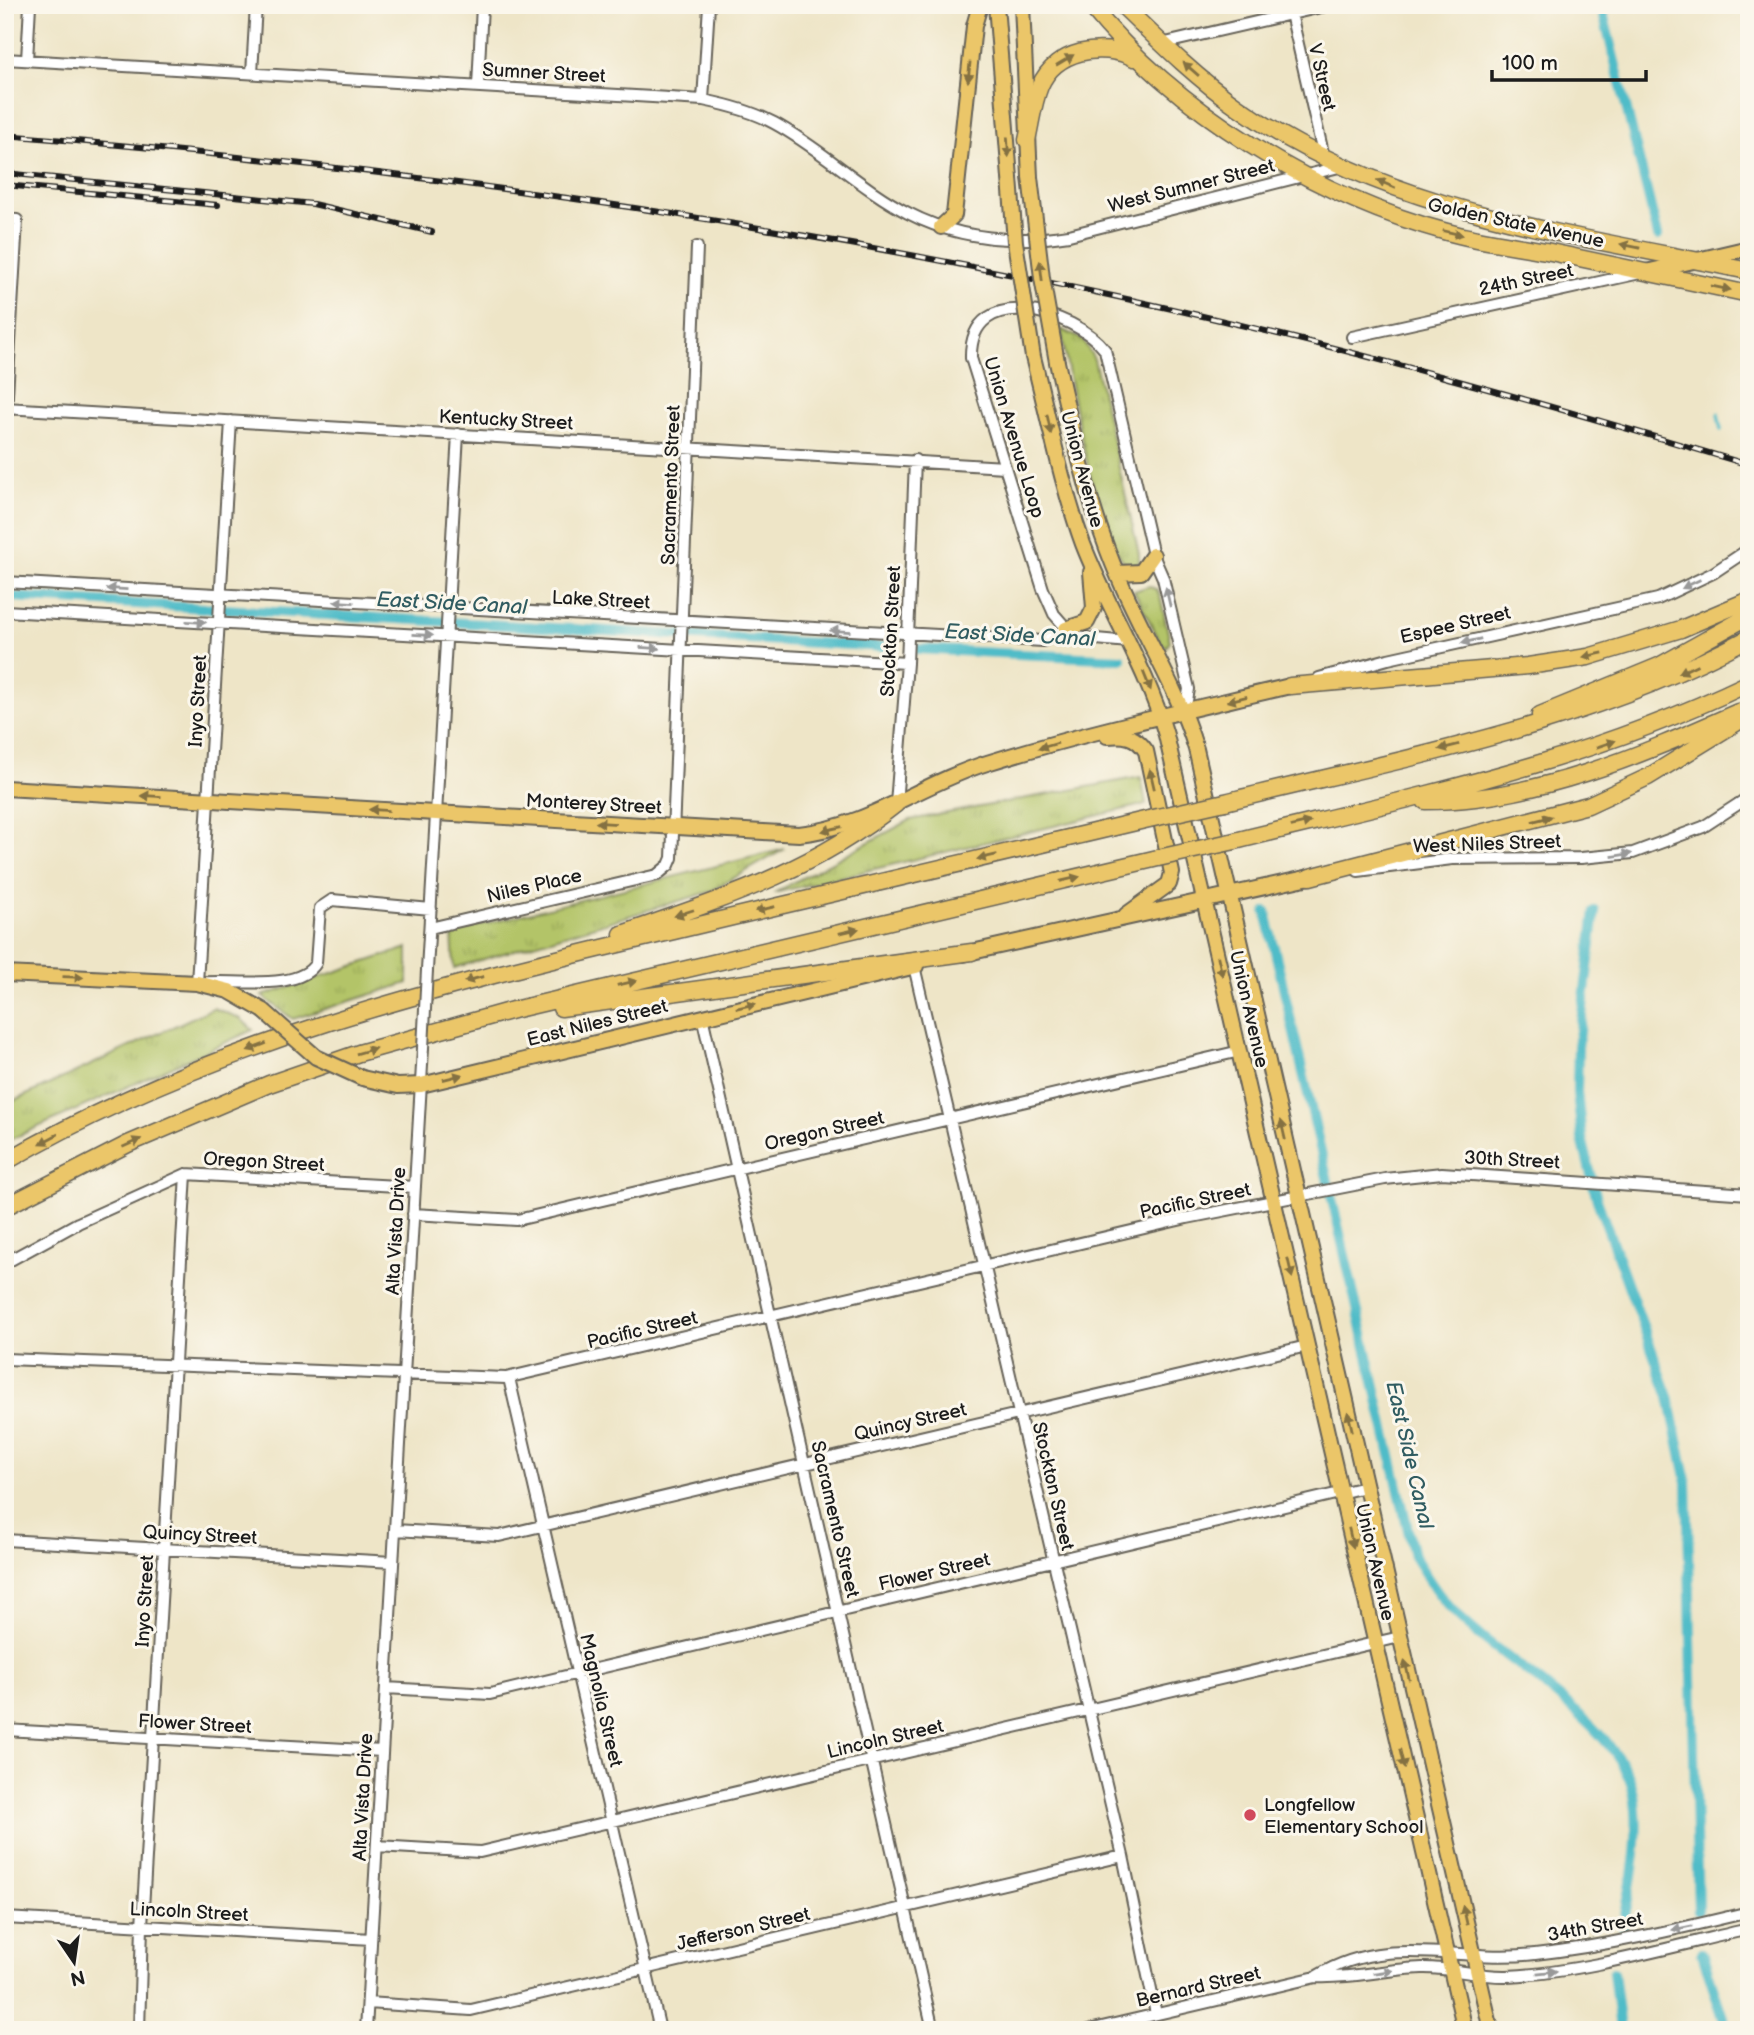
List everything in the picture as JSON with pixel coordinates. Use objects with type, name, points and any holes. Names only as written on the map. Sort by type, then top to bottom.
[{"type":"highway","name":"Golden State Avenue","points":[[1090,5],[1142,62],[1191,103],[1303,175],[1375,209],[1449,232],[1749,294]]},
{"type":"highway","name":"Golden State Avenue","points":[[1122,5],[1161,44],[1238,107],[1324,157],[1394,188],[1462,209],[1749,271]]},
{"type":"highway","points":[[1027,140],[1040,85],[1062,60],[1076,54],[1105,49],[1122,52],[1142,62]]},
{"type":"highway","points":[[1290,686],[1528,666],[1588,657],[1670,633],[1749,600]]},
{"type":"highway","points":[[1481,739],[1659,666],[1749,615]]},
{"type":"highway","points":[[5,1163],[91,1117],[263,1045],[343,1017],[540,962],[1225,802],[1555,720],[1649,687],[1749,638]]},
{"type":"highway","points":[[5,1207],[128,1144],[269,1084],[359,1053],[513,1010],[1234,841],[1571,756],[1686,713],[1749,683]]},
{"type":"highway","points":[[1398,801],[1453,801],[1564,779],[1613,765],[1749,708]]},
{"type":"highway","points":[[1310,877],[1588,805],[1648,778],[1749,715]]},
{"type":"highway","points":[[540,962],[730,898],[776,879],[863,830],[896,804]]},
{"type":"highway","points":[[513,1010],[535,1012],[972,952]]},
{"type":"main road","points":[[941,228],[954,215],[974,26],[981,5]]},
{"type":"main road","name":"Union Avenue","points":[[996,5],[1015,242],[1033,357],[1055,452],[1090,560],[1161,717],[1217,897],[1298,1196],[1491,2030]]},
{"type":"main road","name":"Union Avenue","points":[[1022,5],[1027,140],[1042,278],[1079,463],[1117,573],[1185,712],[1240,1051],[1465,2030]]},
{"type":"main road","name":"24th Street","points":[[1646,272],[1749,248]]},
{"type":"main road","points":[[1117,573],[1141,572],[1153,555]]},
{"type":"main road","points":[[1066,629],[1087,622],[1094,608],[1090,560]]},
{"type":"main road","name":"Espee Street","points":[[1161,717],[1290,686]]},
{"type":"main road","name":"Monterey Street","points":[[5,788],[674,827],[785,833],[819,832],[860,820],[984,764],[1161,717]]},
{"type":"main road","points":[[1075,738],[1129,736],[1139,741],[1146,751],[1172,873],[1169,884],[1122,918]]},
{"type":"main road","name":"West Niles Street","points":[[1217,897],[1310,877]]},
{"type":"main road","name":"East Niles Street","points":[[5,974],[197,983],[229,991],[264,1011],[316,1057],[362,1078],[388,1085],[421,1085],[972,952],[1217,897]]},
{"type":"street","points":[[27,60],[30,5]]},
{"type":"street","points":[[252,73],[256,5]]},
{"type":"street","points":[[478,86],[482,5]]},
{"type":"street","points":[[703,100],[709,5]]},
{"type":"street","points":[[1161,44],[1290,10],[1330,5]]},
{"type":"street","name":"V Street","points":[[1290,10],[1324,157]]},
{"type":"street","name":"Sumner Street","points":[[5,59],[703,100],[730,106],[772,122],[885,199],[941,228],[996,239],[1045,239]]},
{"type":"street","name":"West Sumner Street","points":[[1045,239],[1345,166]]},
{"type":"street","points":[[5,219],[18,219],[5,431]]},
{"type":"street","name":"Sacramento Street","points":[[647,877],[657,875],[668,865],[674,827],[697,247]]},
{"type":"street","name":"24th Street","points":[[1352,337],[1646,272]]},
{"type":"street","name":"Union Avenue Loop","points":[[1066,629],[1054,614],[1043,589],[971,358],[971,342],[989,316],[1007,309],[1063,320],[1094,336],[1105,350],[1153,555]]},
{"type":"street","name":"Kentucky Street","points":[[6,408],[1005,467]]},
{"type":"street","name":"Inyo Street","points":[[197,983],[231,421]]},
{"type":"street","name":"Alta Vista Drive","points":[[366,2030],[458,434]]},
{"type":"street","name":"Stockton Street","points":[[896,804],[907,663],[915,460]]},
{"type":"street","name":"Espee Street","points":[[1290,686],[1388,659],[1658,599],[1713,573],[1749,549]]},
{"type":"street","name":"Union Avenue","points":[[1153,555],[1163,578],[1189,688],[1185,712]]},
{"type":"street","name":"Lake Street","points":[[5,582],[908,635],[1044,641],[1066,629]]},
{"type":"street","points":[[5,611],[907,663]]},
{"type":"street","points":[[1066,629],[1074,637],[1129,642]]},
{"type":"street","name":"West Niles Street","points":[[1310,877],[1452,859],[1581,858],[1633,853],[1703,827],[1749,797]]},
{"type":"street","name":"Niles Place","points":[[430,928],[647,877]]},
{"type":"street","points":[[197,983],[231,980],[274,982],[303,976],[316,963],[320,908],[332,900],[431,909]]},
{"type":"street","name":"Stockton Street","points":[[914,966],[1123,1856],[1156,2014]]},
{"type":"street","name":"Sacramento Street","points":[[702,1016],[933,2030]]},
{"type":"street","name":"Oregon Street","points":[[413,1214],[517,1220],[1240,1051]]},
{"type":"street","name":"30th Street","points":[[1275,1201],[1343,1186],[1442,1173],[1749,1194]]},
{"type":"street","name":"Inyo Street","points":[[139,2030],[142,1926],[186,1174]]},
{"type":"street","name":"Oregon Street","points":[[5,1263],[78,1223],[186,1174],[415,1187]]},
{"type":"street","name":"Pacific Street","points":[[5,1359],[509,1378],[984,1266],[1275,1201]]},
{"type":"street","name":"Quincy Street","points":[[395,1530],[499,1536],[1307,1346]]},
{"type":"street","name":"Magnolia Street","points":[[509,1378],[660,2030]]},
{"type":"street","name":"Flower Street","points":[[386,1688],[490,1694],[1365,1488]]},
{"type":"street","name":"Quincy Street","points":[[5,1540],[393,1562]]},
{"type":"street","name":"Lincoln Street","points":[[377,1846],[481,1852],[1400,1637]]},
{"type":"street","name":"Flower Street","points":[[5,1730],[382,1751]]},
{"type":"street","name":"Jefferson Street","points":[[368,2004],[471,2010],[1123,1856]]},
{"type":"street","name":"34th Street","points":[[1446,1951],[1474,1956],[1537,1954],[1627,1939],[1749,1912]]},
{"type":"street","name":"Lincoln Street","points":[[5,1918],[372,1940]]},
{"type":"street","name":"34th Street","points":[[1479,1976],[1559,1970],[1749,1929]]},
{"type":"street","name":"Bernard Street","points":[[1316,1977],[1342,1960],[1389,1951],[1446,1951]]},
{"type":"street","name":"Bernard Street","points":[[1089,2030],[1316,1977],[1343,1978],[1425,1968],[1479,1976]]},
{"type":"green space","points":[[1061,329],[1083,340],[1094,359],[1139,554],[1139,562],[1134,565],[1127,565],[1115,548],[1094,490]]},
{"type":"green space","points":[[1149,586],[1157,590],[1160,596],[1170,642],[1166,647],[1161,643],[1134,591]]},
{"type":"green space","points":[[1141,777],[1146,804],[774,893],[910,820]]},
{"type":"green space","points":[[785,849],[709,892],[454,968],[452,932]]},
{"type":"green space","points":[[408,948],[408,983],[293,1019],[262,996]]},
{"type":"green space","points":[[213,1008],[240,1018],[253,1030],[5,1142],[5,1105]]},
{"type":"waterway","points":[[1601,5],[1658,236]]},
{"type":"waterway","points":[[1718,414],[1721,430]]},
{"type":"waterway","name":"East Side Canal","points":[[14,597],[887,647]]},
{"type":"waterway","name":"East Side Canal","points":[[917,649],[1121,659]]},
{"type":"waterway","points":[[1595,911],[1578,1047],[1577,1092],[1582,1138],[1597,1200],[1669,1397],[1687,1482],[1698,1910]]},
{"type":"waterway","name":"East Side Canal","points":[[1266,912],[1414,1556],[1447,1604],[1494,1647],[1582,1717],[1606,1742],[1624,1768],[1634,1795],[1637,1828],[1623,1927]]},
{"type":"waterway","points":[[1702,1953],[1727,2030]]},
{"type":"waterway","name":"East Side Canal","points":[[1613,1972],[1620,2030]]},
{"type":"railway","points":[[5,135],[290,162],[432,180],[574,199],[856,245],[1213,318],[1521,398],[1749,465]]},
{"type":"railway","points":[[5,173],[313,204],[432,232]]},
{"type":"railway","points":[[5,185],[218,205]]},
{"type":"place","name":"Longfellow Elementary School","points":[[1250,1815]]}]
